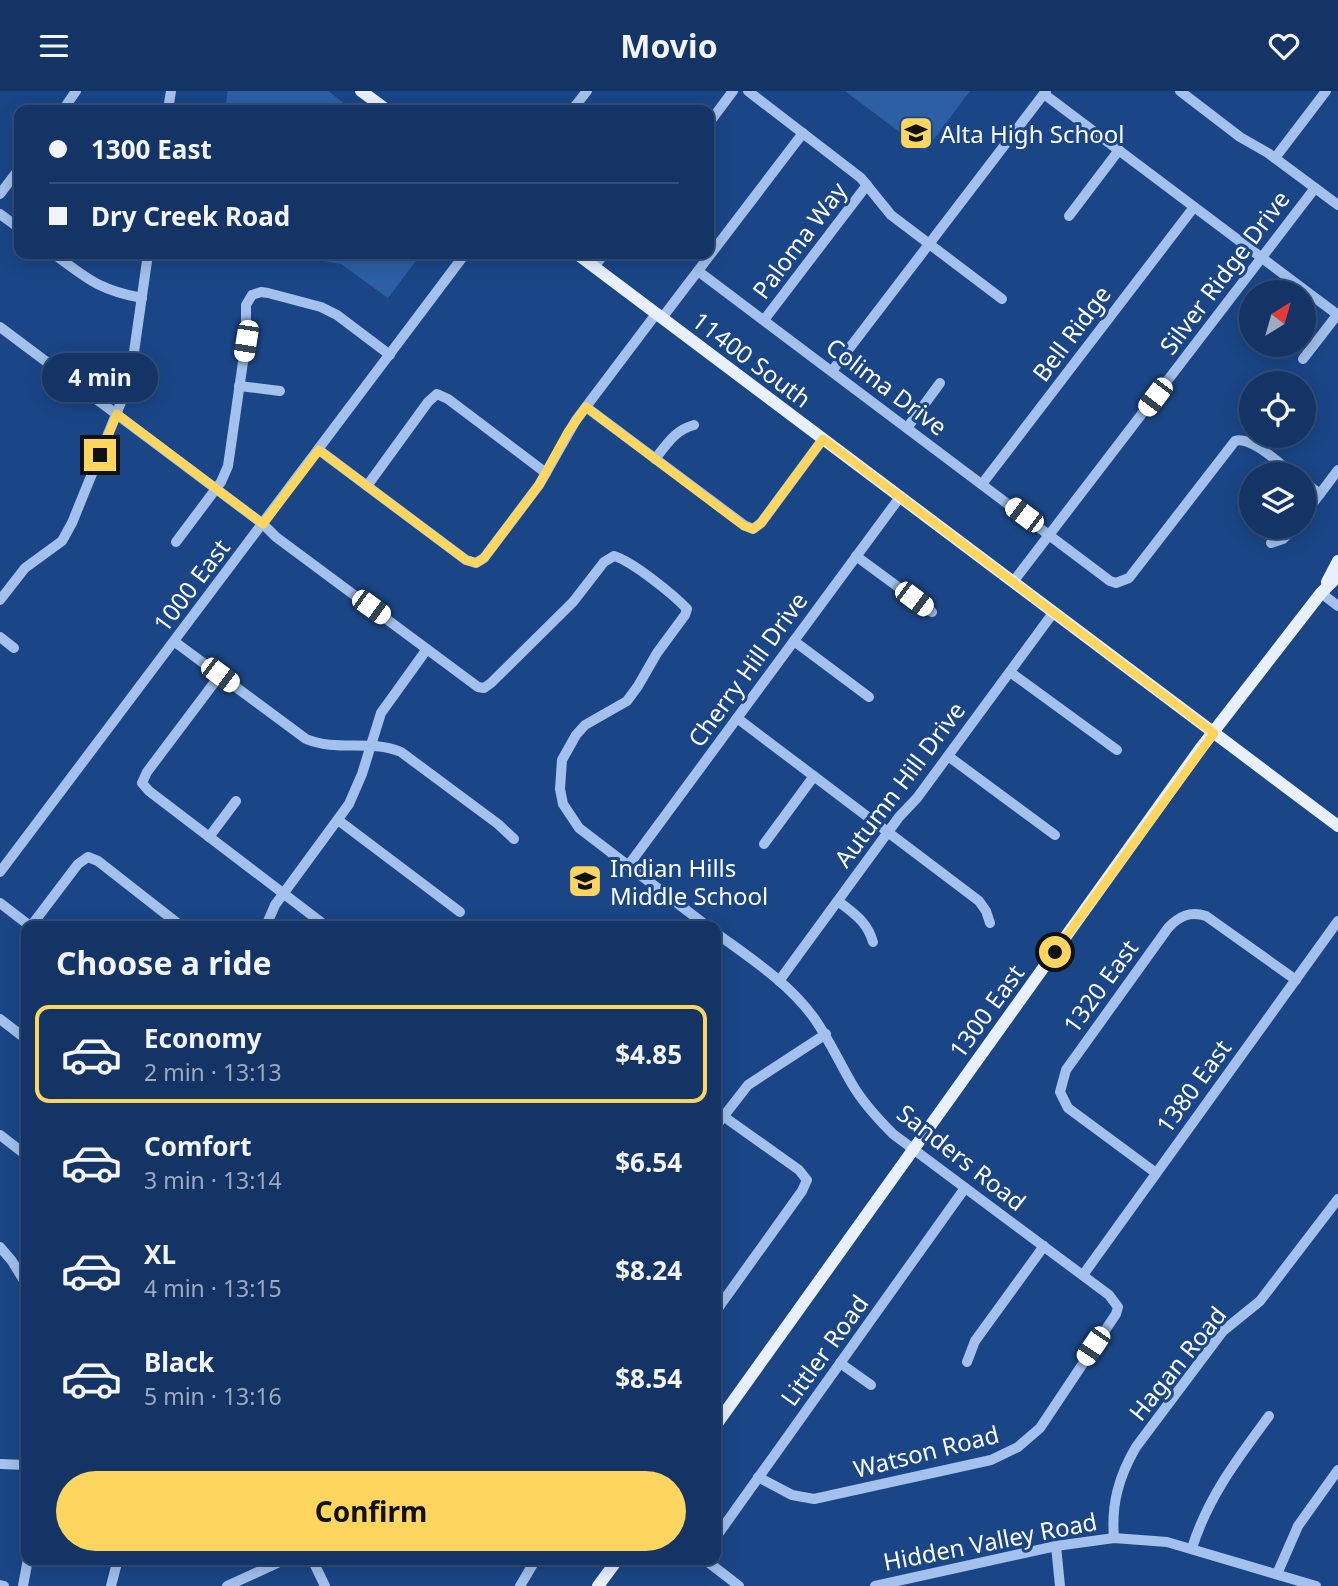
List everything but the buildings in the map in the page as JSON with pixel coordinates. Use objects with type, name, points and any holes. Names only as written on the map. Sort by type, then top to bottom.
[{"type":"main road","points":[[366,92],[381,105]]},
{"type":"main road","name":"11400 South","points":[[584,259],[1338,826]]},
{"type":"main road","name":"1300 East","points":[[1321,593],[1338,561]]},
{"type":"main road","name":"1300 East","points":[[721,1418],[911,1149],[1214,733],[1321,593],[1338,576]]},
{"type":"main road","points":[[598,1586],[614,1565]]},
{"type":"street","points":[[576,105],[587,91]]},
{"type":"street","points":[[714,116],[733,91]]},
{"type":"street","points":[[748,91],[855,172],[884,209],[1002,299]]},
{"type":"street","points":[[1275,158],[1326,91]]},
{"type":"street","points":[[832,371],[1045,92],[1338,315],[1303,359]]},
{"type":"street","points":[[1182,92],[1240,137],[1275,158],[1338,205]]},
{"type":"street","points":[[714,250],[803,133]]},
{"type":"street","points":[[1069,216],[1119,150]]},
{"type":"street","points":[[0,194],[14,176]]},
{"type":"street","name":"Paloma Way","points":[[764,320],[867,185]]},
{"type":"street","name":"Silver Ridge Drive","points":[[1013,582],[1315,188]]},
{"type":"street","name":"Bell Ridge","points":[[982,484],[1194,207]]},
{"type":"street","points":[[61,259],[99,286],[142,298]]},
{"type":"street","points":[[0,600],[24,568],[55,548],[68,532],[131,373],[147,259]]},
{"type":"street","name":"1000 East","points":[[0,872],[461,259]]},
{"type":"street","points":[[594,267],[600,259]]},
{"type":"street","points":[[319,450],[466,560],[476,563],[484,558],[546,473],[568,432],[586,407],[707,259]]},
{"type":"street","name":"Colima Drive","points":[[698,271],[1110,581],[1123,582],[1129,578],[1235,441],[1240,439],[1250,442],[1277,462]]},
{"type":"street","points":[[176,542],[215,489],[228,466],[246,341],[246,305],[252,295],[261,292],[321,307],[337,315],[390,355]]},
{"type":"street","points":[[0,327],[478,687],[488,687],[573,602],[604,562],[614,556],[625,560],[687,609],[650,662],[632,694],[619,707],[585,725],[568,747],[562,760],[560,789],[570,818],[589,837],[700,921]]},
{"type":"street","points":[[907,428],[940,383]]},
{"type":"street","points":[[239,386],[279,391]]},
{"type":"street","points":[[367,486],[428,402],[437,394],[448,399],[546,473]]},
{"type":"street","points":[[586,407],[744,526],[753,529],[761,523],[823,439]]},
{"type":"street","points":[[655,459],[674,434],[694,425]]},
{"type":"street","points":[[1316,499],[1338,470]]},
{"type":"street","points":[[1316,491],[1320,494]]},
{"type":"street","name":"Cherry Hill Drive","points":[[628,866],[900,497]]},
{"type":"street","points":[[1271,543],[1283,539]]},
{"type":"street","points":[[856,556],[932,612]]},
{"type":"street","points":[[1321,593],[1338,606]]},
{"type":"street","name":"Autumn Hill Drive","points":[[779,981],[1054,613]]},
{"type":"street","points":[[0,637],[14,648]]},
{"type":"street","points":[[794,641],[869,697]]},
{"type":"street","points":[[175,642],[306,739],[332,747],[384,746],[401,752],[514,839]]},
{"type":"street","points":[[268,921],[275,905],[338,820],[357,789],[381,713],[427,649]]},
{"type":"street","points":[[1010,672],[1117,750]]},
{"type":"street","points":[[220,675],[147,772],[142,783],[320,921]]},
{"type":"street","points":[[737,718],[979,901],[990,923]]},
{"type":"street","points":[[948,756],[1055,835]]},
{"type":"street","points":[[764,844],[814,776]]},
{"type":"street","points":[[209,837],[236,801]]},
{"type":"street","points":[[338,820],[460,912]]},
{"type":"street","points":[[35,921],[78,864],[88,857],[108,869],[175,921]]},
{"type":"street","points":[[838,901],[862,919],[870,930],[873,942]]},
{"type":"street","points":[[0,903],[24,921]]},
{"type":"street","name":"1320 East","points":[[1156,1173],[1075,1115],[1062,1099],[1060,1084],[1066,1070],[1168,928],[1180,917],[1195,914],[1212,919],[1296,980]]},
{"type":"street","name":"1380 East","points":[[1083,1275],[1338,921]]},
{"type":"street","name":"Sanders Road","points":[[721,937],[779,981],[812,1015],[826,1034],[864,1101],[893,1134],[1113,1298],[1118,1307]]},
{"type":"street","points":[[0,1020],[21,1035]]},
{"type":"street","points":[[721,1119],[754,1080],[826,1034]]},
{"type":"street","points":[[721,1304],[802,1191],[807,1180],[799,1170],[723,1116]]},
{"type":"street","points":[[0,1135],[21,1150]]},
{"type":"street","name":"Littler Road","points":[[721,1530],[965,1188]]},
{"type":"street","name":"Hagan Road","points":[[1114,1538],[1114,1504],[1118,1484],[1136,1447],[1223,1331],[1260,1301],[1338,1199]]},
{"type":"street","points":[[967,1362],[975,1342],[1044,1246]]},
{"type":"street","points":[[0,1247],[21,1276]]},
{"type":"street","name":"Watson Road","points":[[758,1477],[780,1491],[814,1499],[978,1464],[1005,1455],[1030,1439],[1040,1428],[1118,1307]]},
{"type":"street","points":[[840,1363],[871,1385]]},
{"type":"street","points":[[1192,1548],[1203,1515],[1220,1482],[1269,1416]]},
{"type":"street","points":[[0,1464],[21,1465]]},
{"type":"street","points":[[1277,1574],[1298,1526],[1338,1470]]},
{"type":"street","name":"Hidden Valley Road","points":[[875,1586],[1056,1546],[1114,1538],[1140,1538],[1192,1548],[1316,1586]]},
{"type":"street","points":[[1056,1546],[1060,1586]]},
{"type":"street","points":[[23,1586],[27,1565]]},
{"type":"street","points":[[111,1586],[116,1565]]},
{"type":"street","points":[[227,1586],[273,1565]]},
{"type":"street","points":[[315,1565],[325,1586]]},
{"type":"street","points":[[520,1586],[532,1565]]},
{"type":"street","points":[[712,1565],[739,1586]]},
{"type":"shaded area","points":[[228,91],[328,91],[346,105],[226,105]]},
{"type":"shaded area","points":[[845,91],[970,91],[925,151]]},
{"type":"shaded area","points":[[312,259],[417,259],[388,298],[341,264]]},
{"type":"place","name":"Alta High School","points":[[916,133]]},
{"type":"place","name":"Indian Hills Middle School","points":[[585,881]]},
{"type":"route","points":[[100,455],[117,414],[263,524],[319,450],[466,560],[476,563],[484,558],[539,485],[568,432],[586,407],[744,526],[753,529],[761,523],[823,439],[1214,733],[1055,952]]}]
